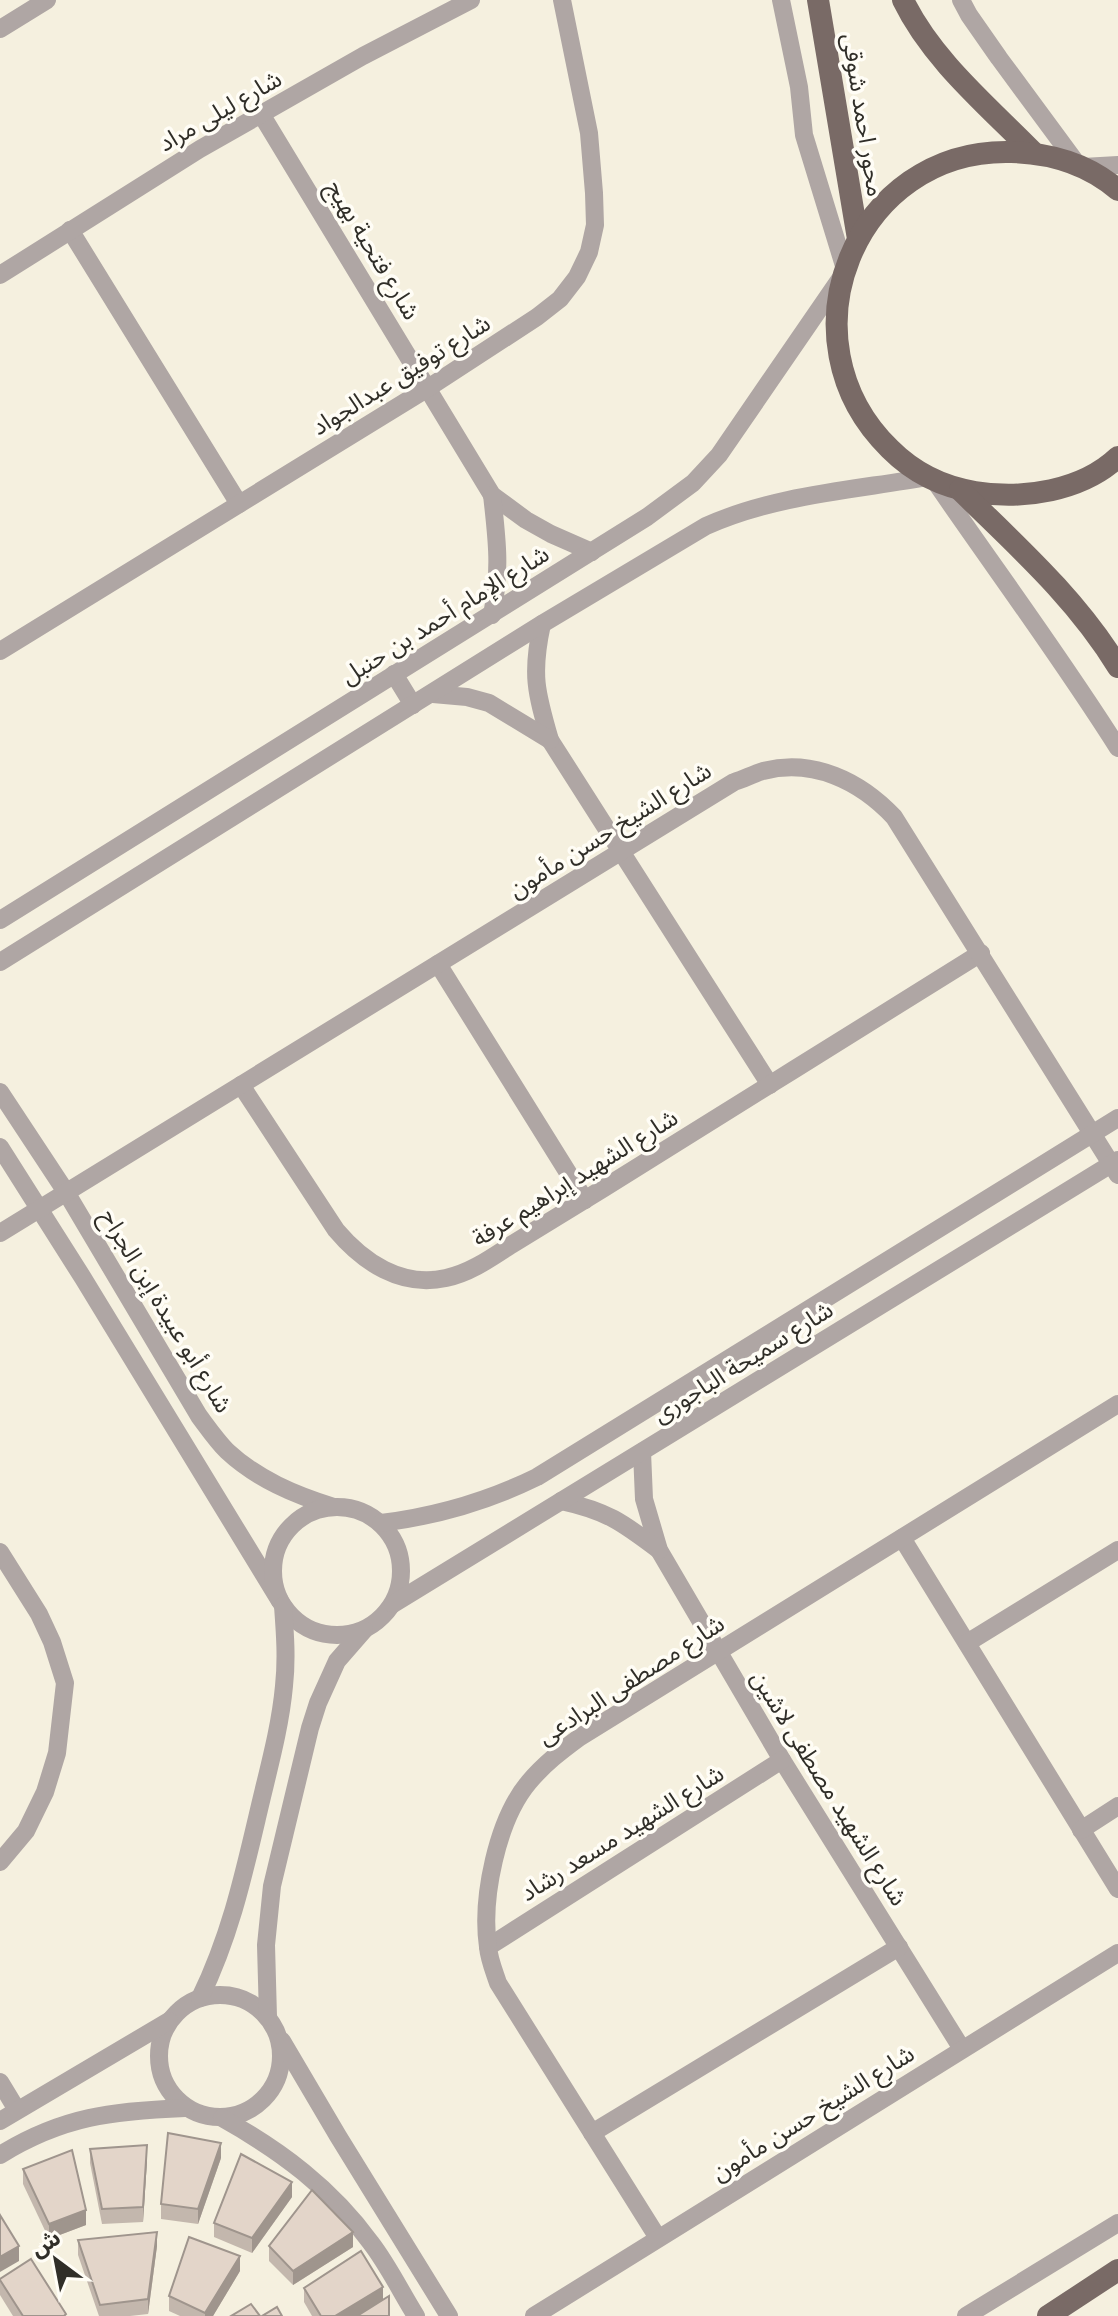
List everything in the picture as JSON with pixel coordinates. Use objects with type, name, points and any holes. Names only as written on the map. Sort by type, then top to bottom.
[{"type":"main road","name":"محور احمد شوقى","points":[[818,0],[858,239]]},
{"type":"main road","points":[[903,0],[911,17],[949,67],[1034,153]]},
{"type":"main road","points":[[1118,190],[1080,166],[1034,153],[992,152],[952,161],[915,179],[883,206],[858,239],[844,271],[836,307],[836,341],[843,375],[856,406],[875,435],[899,458],[931,479],[960,490],[1000,497],[1040,494],[1078,482],[1118,457]]},
{"type":"main road","points":[[960,490],[1065,596],[1118,667]]},
{"type":"main road","points":[[1051,2315],[1118,2270]]},
{"type":"street","points":[[0,29],[47,0]]},
{"type":"street","name":"شارع ليلى مراد","points":[[0,275],[200,149],[363,56],[471,0]]},
{"type":"street","name":"شارع توفيق عبدالجواد","points":[[0,651],[428,388],[560,299],[577,277],[589,252],[595,225],[589,133],[562,0]]},
{"type":"street","points":[[781,0],[799,87],[804,135],[844,271]]},
{"type":"street","points":[[961,0],[992,48],[1080,166],[1118,165]]},
{"type":"street","name":"شارع فتحية بهيج","points":[[261,114],[492,495],[526,520],[592,552]]},
{"type":"street","points":[[70,230],[239,504]]},
{"type":"street","name":"شارع الإمام أحمد بن حنبل","points":[[0,920],[592,552],[693,483],[747,418],[844,271]]},
{"type":"street","points":[[0,962],[542,624],[706,526],[732,514],[783,502],[931,479],[1063,663],[1118,748]]},
{"type":"street","name":"شارع فتحية بهيج","points":[[492,495],[498,564],[498,586],[492,615]]},
{"type":"street","points":[[542,624],[535,654],[535,677],[537,698],[550,740],[770,1085]]},
{"type":"street","points":[[394,674],[413,705]]},
{"type":"street","points":[[433,694],[467,697],[489,703],[550,740]]},
{"type":"street","name":"شارع الشيخ حسن مأمون","points":[[0,1233],[734,782],[765,771],[798,768],[831,773],[861,787],[894,817],[1116,1166]]},
{"type":"street","name":"شارع الشهيد إبراهيم عرفة","points":[[241,1085],[353,1251],[374,1266],[399,1276],[421,1280],[446,1278],[472,1269],[981,953]]},
{"type":"street","points":[[438,964],[585,1200]]},
{"type":"street","name":"شارع أبو عبيدة إبن الجراح","points":[[0,1092],[66,1192],[199,1416],[211,1431],[228,1451],[262,1476],[296,1495],[334,1507]]},
{"type":"street","name":"شارع سميحة الباجورى","points":[[381,1523],[445,1513],[497,1496],[537,1477],[1118,1118]]},
{"type":"street","points":[[0,1147],[281,1604],[298,1623],[319,1633],[342,1636],[364,1630],[393,1604],[401,1584],[401,1561],[394,1541],[381,1523],[359,1511],[334,1507],[309,1513],[289,1529],[276,1551],[273,1576],[281,1604],[286,1645],[285,1684],[279,1722],[240,1893],[218,1960],[200,1998]]},
{"type":"street","name":"شارع سميحة الباجورى","points":[[393,1604],[1116,1166]]},
{"type":"street","name":"شارع مصطفى البرادعى","points":[[658,2238],[498,1983],[488,1947],[488,1907],[498,1844],[509,1813],[527,1783],[552,1758],[580,1737],[1118,1404]]},
{"type":"street","name":"شارع الشهيد مصطفى لاشين","points":[[642,1452],[644,1499],[659,1550],[782,1760],[962,2049]]},
{"type":"street","name":"شارع الشهيد مصطفى لاشين","points":[[561,1501],[602,1512],[620,1521],[659,1550]]},
{"type":"street","points":[[902,1538],[1118,1889]]},
{"type":"street","points":[[967,1643],[1118,1550]]},
{"type":"street","points":[[0,1552],[39,1614],[65,1683],[57,1753],[45,1792],[26,1831],[0,1862]]},
{"type":"street","points":[[268,2017],[266,1945],[272,1886],[310,1728],[332,1670],[364,1630]]},
{"type":"street","name":"شارع الشهيد مسعد رشاد","points":[[488,1947],[782,1760]]},
{"type":"street","points":[[1081,1830],[1118,1806]]},
{"type":"street","points":[[592,2133],[899,1947]]},
{"type":"street","name":"شارع الشيخ حسن مأمون","points":[[534,2316],[1118,1953]]},
{"type":"street","points":[[0,2121],[169,2021],[183,2007],[200,1998],[219,1995],[237,1997],[254,2005],[268,2017],[449,2316]]},
{"type":"street","points":[[169,2021],[161,2039],[158,2058],[162,2077],[171,2094],[185,2108],[203,2116],[222,2118],[242,2114],[259,2105],[272,2090],[280,2073],[282,2053],[278,2034]]},
{"type":"street","points":[[0,2082],[17,2110]]},
{"type":"street","points":[[0,2155],[22,2141],[78,2120],[124,2112],[185,2108]]},
{"type":"street","points":[[222,2118],[283,2155],[326,2190],[374,2246],[416,2316]]},
{"type":"street","points":[[966,2316],[1118,2223]]},
{"type":"building","points":[[168,2133],[221,2143],[198,2209],[161,2204]]},
{"type":"building","points":[[147,2145],[143,2207],[102,2209],[90,2149]]},
{"type":"building","points":[[72,2150],[86,2210],[49,2224],[23,2169]]},
{"type":"building","points":[[241,2154],[292,2182],[252,2238],[214,2223]]},
{"type":"building","points":[[312,2190],[353,2232],[293,2271],[269,2246]]},
{"type":"building","points":[[0,2215],[19,2246],[0,2257]]},
{"type":"building","points":[[157,2232],[148,2299],[100,2305],[78,2240]]},
{"type":"building","points":[[189,2237],[240,2256],[205,2313],[169,2296]]},
{"type":"building","points":[[361,2251],[383,2287],[335,2316],[321,2316],[304,2288]]},
{"type":"building","points":[[31,2259],[66,2314],[64,2316],[23,2316],[0,2280]]},
{"type":"building","points":[[389,2296],[389,2316],[357,2316]]},
{"type":"building","points":[[251,2304],[260,2316],[231,2316]]},
{"type":"building","points":[[277,2307],[282,2316],[262,2316]]}]
